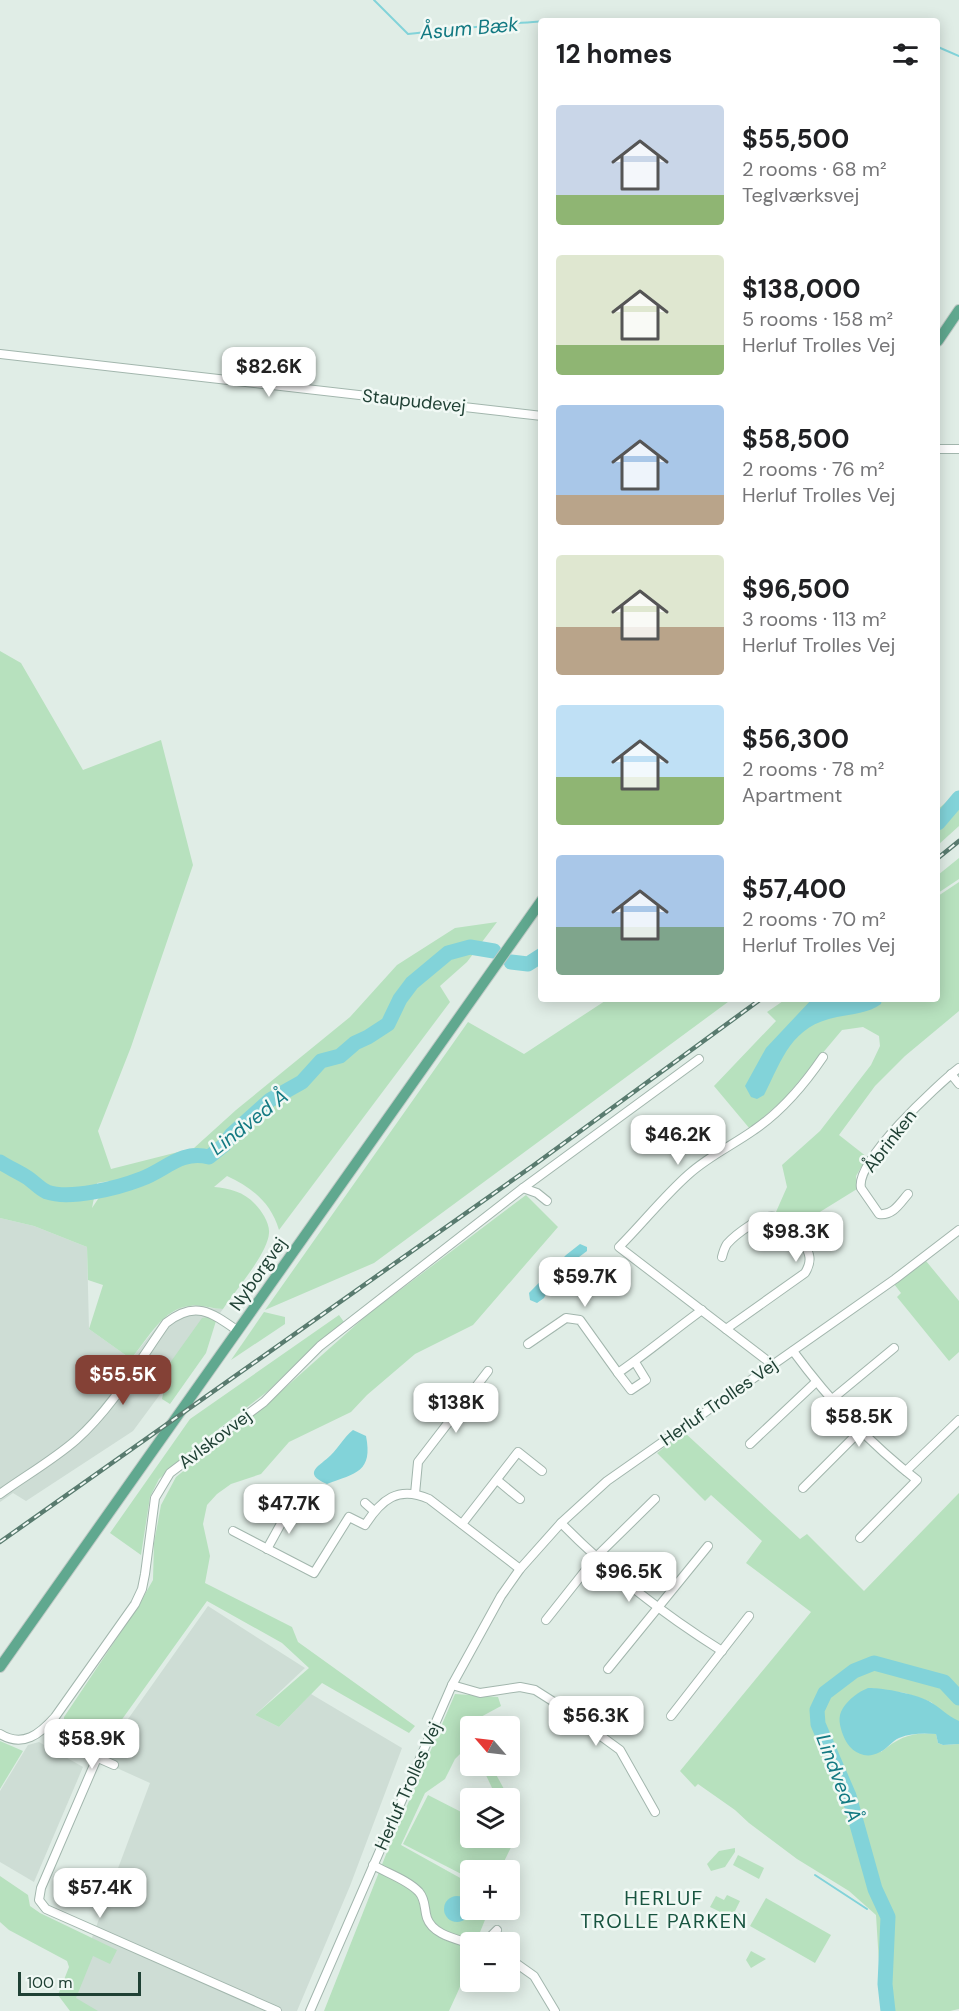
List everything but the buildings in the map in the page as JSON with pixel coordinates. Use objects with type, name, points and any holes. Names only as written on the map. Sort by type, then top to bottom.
[{"type":"main road","points":[[940,337],[959,310]]},
{"type":"main road","name":"Nyborgvej","points":[[0,1667],[538,906]]},
{"type":"street","name":"Staupudevej","points":[[0,354],[538,416]]},
{"type":"street","points":[[940,449],[959,449]]},
{"type":"street","points":[[773,1365],[619,1247],[689,1174],[754,1130],[786,1103],[808,1079],[823,1057]]},
{"type":"street","name":"Avlskovvej","points":[[0,1734],[17,1740],[42,1732],[135,1604],[142,1589],[145,1574],[156,1498],[170,1473],[264,1402],[320,1346],[523,1188],[699,1059]]},
{"type":"street","name":"Åbrinken","points":[[908,1194],[896,1209],[888,1214],[879,1214],[861,1188],[863,1172],[914,1108],[959,1068]]},
{"type":"street","points":[[951,1074],[959,1084]]},
{"type":"street","points":[[523,1188],[537,1193],[547,1201]]},
{"type":"street","points":[[722,1257],[727,1244],[758,1219],[767,1216],[776,1217],[784,1222],[807,1250],[810,1259],[805,1273],[726,1329]]},
{"type":"street","name":"Herluf Trolles Vej","points":[[310,2011],[452,1685],[501,1596],[520,1569],[561,1523],[607,1481],[895,1279],[959,1230]]},
{"type":"street","points":[[618,1373],[702,1310]]},
{"type":"street","points":[[0,1494],[75,1441],[92,1424],[107,1407],[166,1323],[180,1312],[209,1311],[238,1331]]},
{"type":"street","points":[[528,1344],[566,1318],[580,1320],[631,1390],[646,1380],[634,1362]]},
{"type":"street","points":[[831,1400],[894,1348]]},
{"type":"street","name":"Herluf Trolles Vej","points":[[793,1351],[831,1400],[860,1431],[906,1472]]},
{"type":"street","points":[[415,1494],[418,1462],[489,1371]]},
{"type":"street","points":[[750,1443],[816,1382]]},
{"type":"street","points":[[860,1538],[917,1480],[906,1472],[959,1420]]},
{"type":"street","points":[[803,1488],[860,1431]]},
{"type":"street","points":[[462,1524],[518,1452],[542,1471]]},
{"type":"street","points":[[497,1480],[520,1499]]},
{"type":"street","points":[[233,1531],[314,1573],[349,1517],[365,1525],[374,1511],[387,1499],[415,1494],[429,1499],[520,1569]]},
{"type":"street","points":[[546,1620],[596,1557],[655,1499]]},
{"type":"street","points":[[366,1503],[374,1511]]},
{"type":"street","points":[[267,1549],[289,1509]]},
{"type":"street","points":[[561,1523],[596,1557],[656,1608],[722,1652]]},
{"type":"street","points":[[608,1669],[708,1546]]},
{"type":"street","points":[[671,1716],[749,1616]]},
{"type":"street","points":[[452,1685],[480,1693],[520,1687],[535,1690],[620,1750],[655,1812]]},
{"type":"street","points":[[80,1750],[114,1765]]},
{"type":"street","points":[[97,1758],[41,1888],[39,1900],[46,1909],[277,2011]]},
{"type":"street","points":[[373,1865],[415,1888],[421,1894],[428,1920],[433,1928],[460,1940]]},
{"type":"street","points":[[520,1966],[534,1976],[555,2011]]},
{"type":"shaded area","points":[[0,1218],[34,1226],[87,1247],[89,1329],[131,1359],[163,1319],[180,1308],[200,1305],[223,1309],[133,1431],[26,1501],[13,1493],[0,1502]]},
{"type":"shaded area","points":[[208,1606],[305,1668],[255,1715],[279,1727],[311,1694],[402,1748],[350,1886],[297,2011],[93,2011],[69,1999],[150,1783],[99,1760]]},
{"type":"shaded area","points":[[39,1742],[83,1767],[34,1882],[0,1862],[0,1791],[28,1745]]},
{"type":"green space","points":[[0,651],[21,663],[83,770],[161,740],[193,865],[131,1047],[98,1131],[111,1169],[194,1148],[236,1110],[350,1017],[397,965],[455,928],[497,922],[467,962],[440,986],[450,1002],[279,1230],[266,1204],[253,1191],[227,1176],[214,1187],[236,1191],[246,1196],[263,1214],[269,1229],[263,1251],[223,1309],[194,1306],[172,1312],[156,1326],[131,1359],[89,1329],[103,1285],[88,1280],[87,1247],[34,1226],[0,1218]],"holes":[[[110,1181],[92,1208],[97,1183]]]},
{"type":"green space","points":[[954,796],[959,796],[959,826],[940,843],[940,807]]},
{"type":"green space","points":[[959,858],[959,879],[940,892],[940,873]]},
{"type":"green space","points":[[959,882],[959,1011],[905,1056],[875,1086],[839,1135],[867,1157],[856,1176],[857,1189],[794,1228],[776,1212],[787,1187],[782,1165],[820,1131],[871,1065],[880,1046],[879,1036],[863,1027],[842,1030],[784,1099],[750,1129],[714,1086],[776,1021],[767,1012],[782,1002],[940,1002],[940,895]]},
{"type":"green space","points":[[603,1002],[728,1002],[374,1263],[265,1310],[468,1022],[524,1054]]},
{"type":"green space","points":[[526,1195],[558,1227],[473,1325],[415,1354],[367,1395],[351,1412],[289,1442],[261,1474],[231,1484],[207,1505],[203,1524],[210,1556],[205,1583],[292,1627],[298,1642],[415,1726],[409,1733],[322,1683],[279,1727],[255,1715],[309,1668],[282,1643],[207,1601],[100,1750],[64,1731],[64,1717],[137,1608],[153,1580],[154,1543],[161,1505],[176,1477],[277,1395],[367,1315]]},
{"type":"green space","points":[[926,1261],[959,1301],[959,1352],[949,1361],[897,1297],[901,1293],[894,1284]]},
{"type":"green space","points":[[264,1312],[285,1317],[285,1324],[231,1360]]},
{"type":"green space","points":[[339,1315],[344,1322],[317,1343],[268,1391],[194,1448],[159,1479],[150,1497],[141,1555],[110,1533],[190,1419]]},
{"type":"green space","points":[[208,1317],[216,1321],[206,1353],[170,1404],[162,1399],[164,1389],[157,1381],[202,1318]]},
{"type":"green space","points":[[684,1432],[800,1539],[807,1534],[864,1591],[959,1493],[959,1722],[946,1715],[931,1702],[905,1693],[868,1688],[881,1752],[900,1739],[920,1734],[936,1734],[938,1743],[943,1745],[959,1744],[959,2009],[882,2011],[876,1915],[849,1891],[797,1859],[735,1810],[698,1784],[695,1787],[680,1771],[811,1612],[746,1563],[762,1541],[711,1495],[705,1501],[657,1453]]},
{"type":"green space","points":[[455,1694],[498,1697],[501,1706],[483,1716],[460,1716],[460,1754],[445,1779],[425,1793],[401,1845],[460,1878],[460,1920],[485,1920],[480,1932],[460,1932],[460,1986],[449,2011],[324,2011],[385,1857]]},
{"type":"green space","points":[[0,1741],[23,1751],[0,1789]]},
{"type":"green space","points":[[486,1776],[497,1776],[503,1788],[492,1788]]},
{"type":"green space","points":[[428,1795],[460,1811],[460,1848],[511,1848],[505,1860],[460,1860],[460,1873],[403,1844]]},
{"type":"green space","points":[[735,1848],[735,1852],[725,1867],[711,1871],[707,1864],[719,1851]]},
{"type":"green space","points":[[738,1855],[764,1868],[759,1879],[733,1865]]},
{"type":"green space","points":[[0,1876],[28,1895],[30,1906],[40,1913],[117,1950],[110,1964],[93,1956],[76,1998],[98,2011],[70,2011],[58,1995],[69,1967],[67,1961],[9,1930],[0,1922]]},
{"type":"green space","points":[[727,1895],[740,1901],[735,1911],[742,1915],[739,1921],[710,1907],[716,1896],[724,1900]]},
{"type":"green space","points":[[766,1898],[831,1935],[815,1963],[750,1926]]},
{"type":"green space","points":[[751,1951],[766,1959],[751,1968],[746,1960]]},
{"type":"water","points":[[809,1002],[881,1002],[860,1013],[821,1021],[809,1028],[790,1046],[764,1095],[757,1099],[751,1097],[745,1086],[766,1048]]},
{"type":"water","points":[[580,1244],[587,1247],[587,1251],[555,1275],[544,1298],[537,1303],[530,1300],[529,1293]]},
{"type":"water","points":[[353,1430],[366,1436],[368,1448],[364,1464],[354,1473],[327,1484],[319,1480],[315,1476],[315,1470]]},
{"type":"water","points":[[868,1688],[901,1692],[932,1703],[959,1721],[959,1744],[943,1745],[938,1743],[936,1734],[918,1734],[899,1738],[874,1755],[863,1755],[853,1750],[843,1735],[840,1715],[851,1699]]},
{"type":"water","points":[[460,1897],[460,1920],[463,1920],[457,1922],[448,1918],[444,1909],[448,1900]]},
{"type":"waterway","name":"Åsum Bæk","points":[[374,0],[408,34],[538,22]]},
{"type":"waterway","name":"Åsum Bæk","points":[[940,48],[959,56]]},
{"type":"waterway","name":"Lindved Å","points":[[940,821],[959,798]]},
{"type":"waterway","name":"Lindved Å","points":[[0,1162],[47,1192],[68,1195],[94,1192],[131,1182],[190,1156],[209,1157],[270,1100],[302,1082],[321,1061],[340,1056],[355,1043],[388,1024],[400,999],[412,983],[448,953],[470,947],[494,951]]},
{"type":"waterway","name":"Lindved Å","points":[[511,962],[528,964],[538,958]]},
{"type":"waterway","name":"Lindved Å","points":[[888,2011],[885,1984],[888,1917],[875,1889],[849,1796],[818,1724],[817,1710],[825,1693],[854,1671],[874,1663],[944,1682],[959,1698]]},
{"type":"waterway","points":[[815,1875],[867,1909]]},
{"type":"railway","points":[[940,856],[959,841]]},
{"type":"railway","points":[[0,1542],[534,1165],[757,1002]]},
{"type":"district","name":"HERLUF TROLLE PARKEN","points":[[664,1910]]}]
